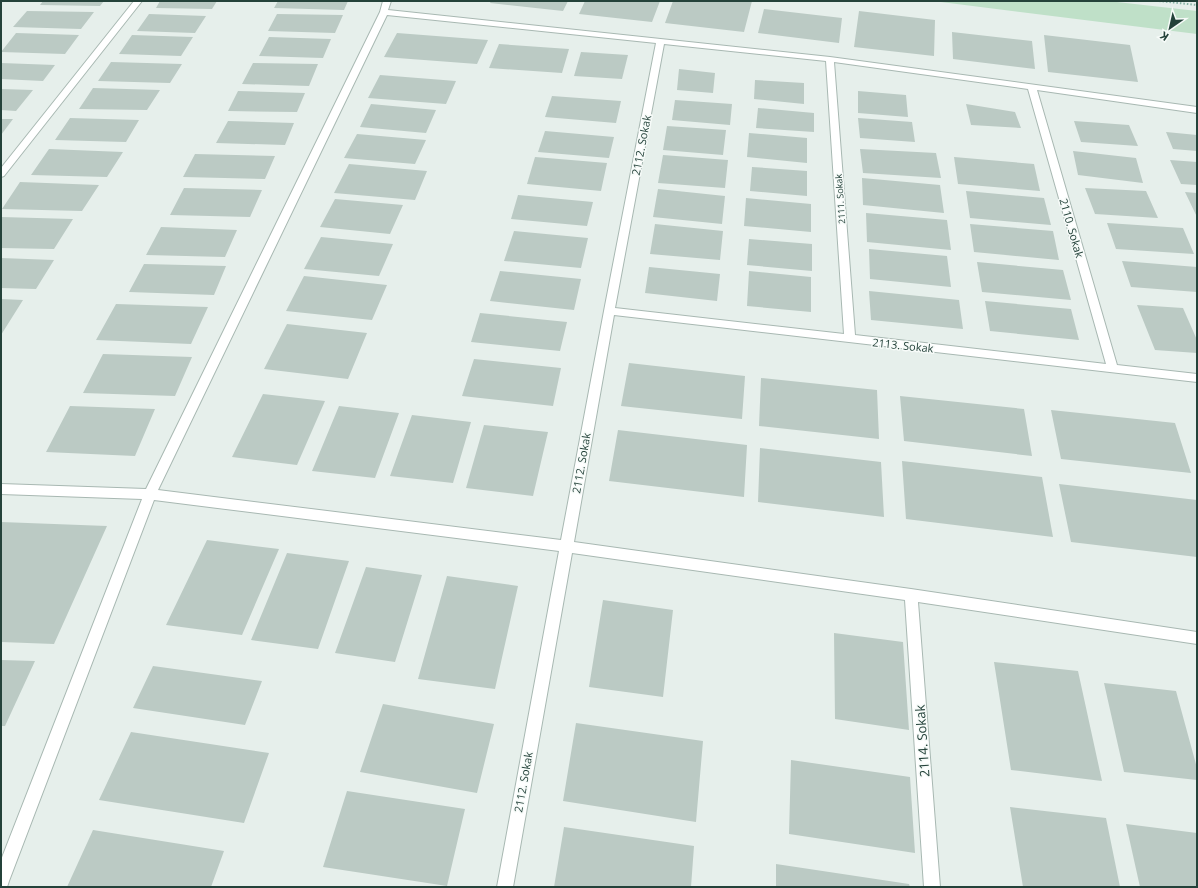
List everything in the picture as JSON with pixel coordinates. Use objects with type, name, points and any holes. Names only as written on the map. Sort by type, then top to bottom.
[{"type":"street","points":[[1,174],[138,1]]},
{"type":"street","points":[[1,881],[150,494],[386,6],[661,40],[830,58],[1197,110]]},
{"type":"street","name":"2112. Sokak","points":[[505,887],[608,311],[661,40]]},
{"type":"street","name":"2111. Sokak","points":[[830,58],[850,339]]},
{"type":"street","name":"2110. Sokak","points":[[1032,87],[1112,368]]},
{"type":"street","name":"2113. Sokak","points":[[608,311],[1197,378]]},
{"type":"street","points":[[1,489],[150,494],[566,546],[911,594],[1197,638]]},
{"type":"street","name":"2114. Sokak","points":[[911,594],[932,887]]},
{"type":"path","points":[[1159,1],[1197,5]]},
{"type":"green space","points":[[933,1],[1108,1],[1197,11],[1197,34]]},
{"type":"building","points":[[43,1],[104,1],[100,6],[40,5]]},
{"type":"building","points":[[160,1],[217,1],[212,9],[156,8]]},
{"type":"building","points":[[278,1],[348,1],[344,10],[274,8]]},
{"type":"building","points":[[491,1],[568,1],[563,11],[490,3]]},
{"type":"building","points":[[585,1],[660,1],[652,22],[579,14]]},
{"type":"building","points":[[673,1],[752,1],[744,32],[665,23]]},
{"type":"building","points":[[764,9],[842,18],[839,43],[758,33]]},
{"type":"building","points":[[27,11],[94,12],[81,29],[13,27]]},
{"type":"building","points":[[859,11],[935,20],[934,56],[854,47]]},
{"type":"building","points":[[149,14],[206,16],[195,33],[137,31]]},
{"type":"building","points":[[277,14],[343,15],[335,33],[268,31]]},
{"type":"building","points":[[952,32],[1032,41],[1035,69],[953,59]]},
{"type":"building","points":[[16,33],[79,35],[65,54],[1,52]]},
{"type":"building","points":[[397,33],[488,40],[477,64],[384,57]]},
{"type":"building","points":[[132,35],[193,37],[181,56],[119,54]]},
{"type":"building","points":[[1044,35],[1130,45],[1138,82],[1048,72]]},
{"type":"building","points":[[269,37],[331,39],[323,58],[259,56]]},
{"type":"building","points":[[499,44],[569,49],[562,73],[489,68]]},
{"type":"building","points":[[581,52],[628,55],[622,79],[574,76]]},
{"type":"building","points":[[111,62],[182,64],[170,83],[98,81]]},
{"type":"building","points":[[1,63],[55,65],[43,81],[1,79]]},
{"type":"building","points":[[253,63],[318,64],[309,86],[242,84]]},
{"type":"building","points":[[679,69],[715,73],[713,93],[677,90]]},
{"type":"building","points":[[380,75],[456,81],[446,104],[368,98]]},
{"type":"building","points":[[755,80],[804,83],[804,104],[754,99]]},
{"type":"building","points":[[93,88],[160,90],[147,110],[79,109]]},
{"type":"building","points":[[1,89],[33,90],[16,111],[1,110]]},
{"type":"building","points":[[238,91],[305,93],[297,112],[228,111]]},
{"type":"building","points":[[858,91],[906,95],[908,117],[858,113]]},
{"type":"building","points":[[552,96],[621,101],[616,123],[545,117]]},
{"type":"building","points":[[675,100],[732,104],[730,125],[672,120]]},
{"type":"building","points":[[371,104],[436,110],[426,133],[360,127]]},
{"type":"building","points":[[966,104],[1015,112],[1021,128],[971,125]]},
{"type":"building","points":[[758,108],[814,113],[814,132],[756,128]]},
{"type":"building","points":[[70,118],[139,120],[126,142],[55,140]]},
{"type":"building","points":[[858,118],[912,122],[915,142],[860,138]]},
{"type":"building","points":[[1,119],[13,119],[1,135]]},
{"type":"building","points":[[228,121],[294,123],[285,145],[216,143]]},
{"type":"building","points":[[1074,121],[1129,125],[1138,146],[1081,142]]},
{"type":"building","points":[[667,126],[726,130],[723,155],[663,150]]},
{"type":"building","points":[[545,131],[614,137],[609,158],[538,152]]},
{"type":"building","points":[[1166,132],[1197,135],[1197,151],[1173,149]]},
{"type":"building","points":[[749,133],[807,138],[807,163],[747,157]]},
{"type":"building","points":[[357,134],[426,140],[415,164],[344,158]]},
{"type":"building","points":[[49,149],[123,152],[107,177],[31,175]]},
{"type":"building","points":[[860,149],[936,153],[941,178],[863,173]]},
{"type":"building","points":[[1073,151],[1136,158],[1143,183],[1078,175]]},
{"type":"building","points":[[195,154],[275,156],[265,179],[183,177]]},
{"type":"building","points":[[663,155],[728,160],[725,188],[658,183]]},
{"type":"building","points":[[535,157],[607,163],[601,191],[527,184]]},
{"type":"building","points":[[954,157],[1034,164],[1040,191],[958,184]]},
{"type":"building","points":[[1170,160],[1197,162],[1197,185],[1181,184]]},
{"type":"building","points":[[349,164],[427,171],[415,200],[334,193]]},
{"type":"building","points":[[752,167],[807,171],[807,196],[750,191]]},
{"type":"building","points":[[862,178],[940,185],[944,213],[863,205]]},
{"type":"building","points":[[20,182],[99,185],[82,211],[2,209]]},
{"type":"building","points":[[184,188],[262,190],[250,217],[170,215]]},
{"type":"building","points":[[1085,188],[1146,191],[1158,218],[1095,214]]},
{"type":"building","points":[[658,189],[725,196],[722,224],[653,217]]},
{"type":"building","points":[[966,191],[1044,198],[1051,225],[970,218]]},
{"type":"building","points":[[1185,192],[1197,193],[1197,217]]},
{"type":"building","points":[[518,195],[593,202],[587,226],[511,219]]},
{"type":"building","points":[[746,198],[811,204],[811,232],[744,226]]},
{"type":"building","points":[[335,199],[403,205],[390,234],[320,227]]},
{"type":"building","points":[[866,213],[947,220],[951,250],[867,242]]},
{"type":"building","points":[[1,217],[73,219],[54,249],[1,248]]},
{"type":"building","points":[[1107,223],[1183,228],[1194,254],[1116,249]]},
{"type":"building","points":[[655,224],[723,231],[720,260],[650,254]]},
{"type":"building","points":[[970,224],[1053,231],[1059,260],[974,252]]},
{"type":"building","points":[[161,227],[237,230],[225,257],[146,255]]},
{"type":"building","points":[[514,231],[588,238],[581,268],[504,261]]},
{"type":"building","points":[[321,237],[393,244],[379,276],[304,269]]},
{"type":"building","points":[[749,239],[812,244],[812,271],[747,265]]},
{"type":"building","points":[[869,249],[947,256],[951,287],[870,279]]},
{"type":"building","points":[[1,258],[54,260],[36,289],[1,288]]},
{"type":"building","points":[[1122,261],[1197,267],[1197,292],[1131,287]]},
{"type":"building","points":[[977,262],[1063,270],[1071,300],[982,292]]},
{"type":"building","points":[[144,264],[226,266],[214,295],[129,292]]},
{"type":"building","points":[[649,267],[720,274],[717,301],[645,293]]},
{"type":"building","points":[[500,271],[581,279],[574,310],[490,301]]},
{"type":"building","points":[[749,271],[811,277],[811,312],[747,306]]},
{"type":"building","points":[[304,276],[387,285],[372,320],[286,311]]},
{"type":"building","points":[[869,291],[959,300],[963,329],[871,320]]},
{"type":"building","points":[[1,299],[23,300],[1,335]]},
{"type":"building","points":[[985,301],[1071,309],[1079,340],[990,331]]},
{"type":"building","points":[[116,304],[208,307],[191,344],[96,340]]},
{"type":"building","points":[[1137,305],[1183,308],[1197,340],[1197,353],[1155,350]]},
{"type":"building","points":[[480,313],[567,322],[560,351],[471,342]]},
{"type":"building","points":[[287,324],[367,333],[348,379],[264,369]]},
{"type":"building","points":[[103,354],[192,357],[175,396],[83,393]]},
{"type":"building","points":[[474,359],[561,368],[553,406],[462,396]]},
{"type":"building","points":[[629,363],[745,376],[742,419],[621,406]]},
{"type":"building","points":[[761,378],[877,390],[879,439],[759,426]]},
{"type":"building","points":[[263,394],[325,401],[297,465],[232,457]]},
{"type":"building","points":[[900,396],[1024,409],[1032,456],[904,441]]},
{"type":"building","points":[[70,406],[155,409],[135,456],[46,452]]},
{"type":"building","points":[[339,406],[399,413],[375,478],[312,471]]},
{"type":"building","points":[[1051,410],[1175,423],[1191,473],[1061,459]]},
{"type":"building","points":[[412,415],[471,422],[453,483],[390,476]]},
{"type":"building","points":[[484,425],[548,432],[533,496],[466,488]]},
{"type":"building","points":[[618,430],[747,445],[744,497],[609,481]]},
{"type":"building","points":[[760,448],[881,462],[884,517],[758,502]]},
{"type":"building","points":[[902,461],[1042,477],[1053,537],[906,519]]},
{"type":"building","points":[[1059,484],[1197,500],[1197,557],[1071,542]]},
{"type":"building","points":[[1,522],[107,526],[54,644],[1,642]]},
{"type":"building","points":[[207,540],[279,549],[242,635],[166,625]]},
{"type":"building","points":[[287,553],[349,561],[318,649],[251,640]]},
{"type":"building","points":[[366,567],[422,575],[395,662],[335,653]]},
{"type":"building","points":[[447,576],[518,586],[495,689],[418,679]]},
{"type":"building","points":[[603,600],[673,610],[663,697],[589,687]]},
{"type":"building","points":[[834,633],[903,642],[909,730],[835,719]]},
{"type":"building","points":[[1,660],[35,661],[5,726],[1,726]]},
{"type":"building","points":[[994,662],[1078,671],[1102,781],[1011,770]]},
{"type":"building","points":[[153,666],[262,681],[245,725],[133,708]]},
{"type":"building","points":[[1104,683],[1176,691],[1197,768],[1197,780],[1124,772]]},
{"type":"building","points":[[383,704],[494,724],[477,793],[360,772]]},
{"type":"building","points":[[576,723],[703,741],[696,822],[563,801]]},
{"type":"building","points":[[131,732],[269,753],[244,823],[99,800]]},
{"type":"building","points":[[791,760],[910,777],[915,853],[789,834]]},
{"type":"building","points":[[347,791],[465,809],[447,886],[323,867]]},
{"type":"building","points":[[1010,807],[1106,818],[1120,887],[1023,887]]},
{"type":"building","points":[[1126,824],[1197,833],[1197,887],[1140,887]]},
{"type":"building","points":[[564,827],[694,846],[691,887],[554,887]]},
{"type":"building","points":[[93,830],[224,851],[211,887],[67,887]]},
{"type":"building","points":[[776,864],[909,884],[910,887],[776,887]]}]
